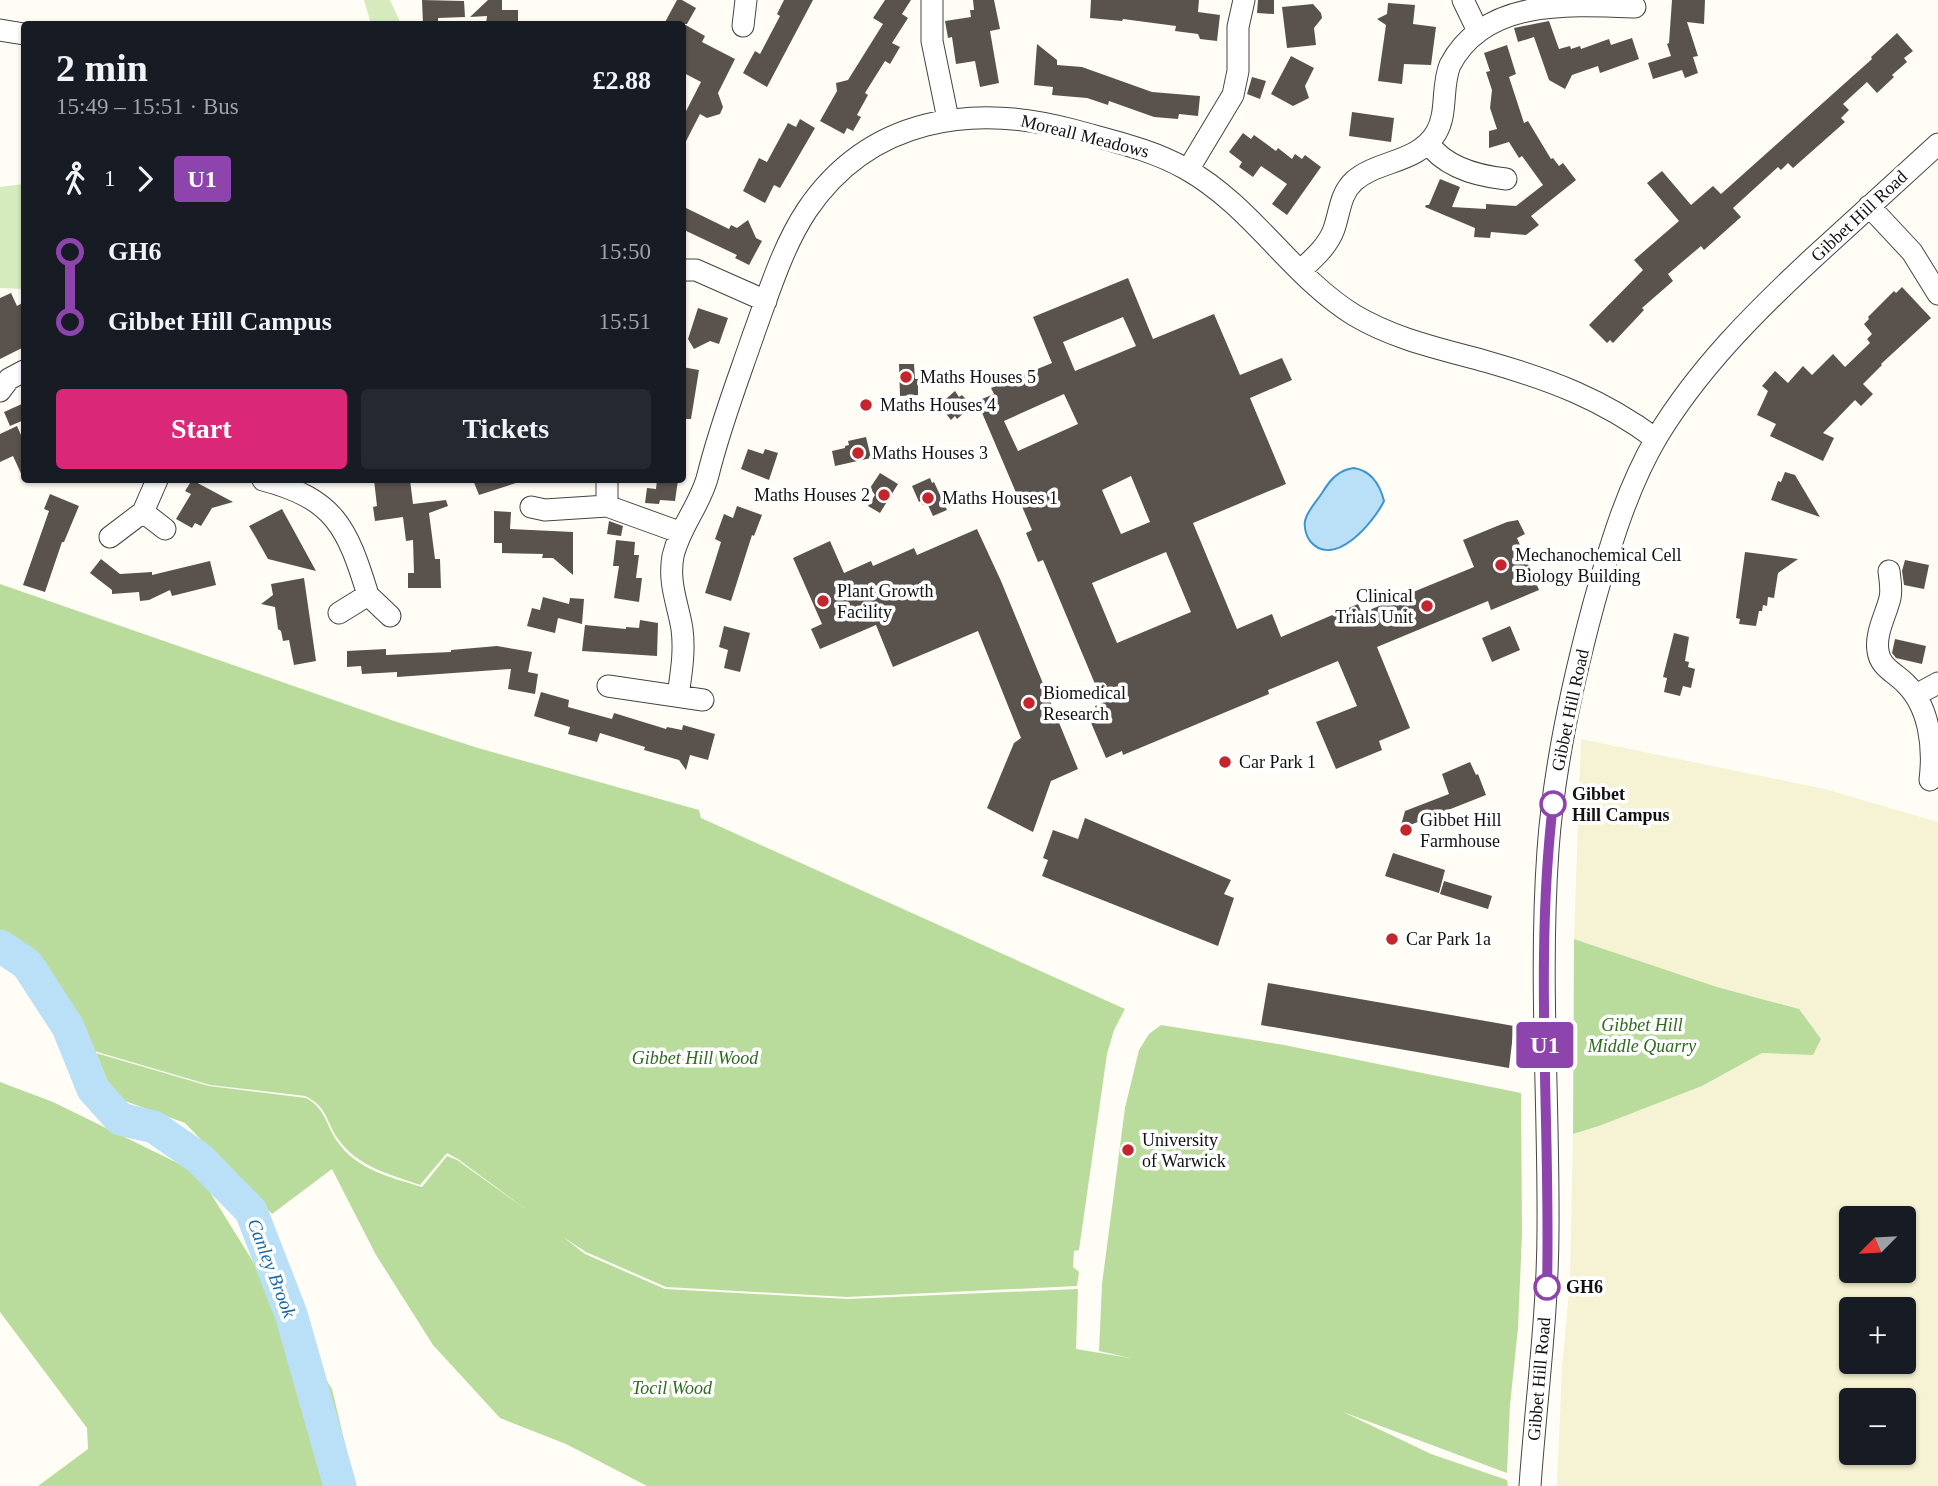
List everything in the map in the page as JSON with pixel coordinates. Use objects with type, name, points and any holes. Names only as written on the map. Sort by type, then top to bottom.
[{"type":"street","points":[[743,26],[746,0]]},
{"type":"street","points":[[932,0],[932,41],[948,120]]},
{"type":"street","points":[[1188,170],[1233,95],[1237,83],[1238,27],[1244,0]]},
{"type":"street","points":[[1463,0],[1476,27]]},
{"type":"street","points":[[1301,270],[1326,243],[1333,231],[1343,197],[1354,182],[1366,172],[1408,157],[1428,142],[1441,121],[1450,65],[1476,27],[1505,8],[1522,2],[1549,1],[1591,15],[1635,7]]},
{"type":"street","points":[[0,30],[21,34]]},
{"type":"street","name":"Moreall Meadows","points":[[678,696],[684,648],[682,627],[671,588],[671,573],[680,532],[705,487],[715,442],[792,235],[824,189],[840,172],[874,146],[894,136],[948,120],[999,117],[1043,122],[1157,155],[1188,170],[1219,192],[1334,300],[1368,323],[1410,341],[1533,375],[1581,393],[1632,421],[1656,439]]},
{"type":"street","points":[[1428,142],[1435,153],[1451,163],[1483,176],[1506,179]]},
{"type":"street","name":"Gibbet Hill Road","points":[[1530,1486],[1536,1387],[1547,1292],[1544,933],[1548,848],[1559,747],[1605,563],[1629,494],[1656,439],[1692,385],[1729,341],[1778,291],[1938,144]]},
{"type":"street","points":[[1870,206],[1912,253],[1937,290]]},
{"type":"street","points":[[686,270],[696,270],[766,301]]},
{"type":"street","points":[[0,391],[9,379],[21,373]]},
{"type":"street","points":[[110,537],[143,512],[156,483]]},
{"type":"street","points":[[272,483],[306,494],[330,512],[345,533],[368,595],[390,616]]},
{"type":"street","points":[[607,483],[607,506]]},
{"type":"street","points":[[531,507],[545,510],[607,506],[680,532]]},
{"type":"street","points":[[143,512],[166,529]]},
{"type":"street","points":[[1889,571],[1891,595],[1878,637],[1878,650],[1886,668],[1906,683],[1916,695],[1932,752],[1930,780]]},
{"type":"street","points":[[339,613],[368,595]]},
{"type":"street","points":[[1916,695],[1938,683]]},
{"type":"street","points":[[608,686],[703,700]]},
{"type":"shaded area","points":[[1581,739],[1825,789],[1938,822],[1938,1486],[1557,1486],[1562,1367],[1570,1281],[1573,1134],[1702,1086],[1762,1053],[1812,1055],[1799,1009],[1717,987],[1574,939]]},
{"type":"green space","points":[[364,0],[390,0],[400,21],[370,21]]},
{"type":"green space","points":[[21,184],[21,289],[0,288],[0,187]]},
{"type":"green space","points":[[0,584],[397,722],[478,748],[699,810],[701,818],[1125,1009],[1114,1030],[1107,1054],[1079,1250],[1074,1251],[1073,1267],[1079,1272],[1077,1286],[847,1297],[666,1287],[586,1252],[563,1237],[585,1254],[665,1289],[848,1299],[1078,1289],[1076,1349],[1130,1358],[1099,1351],[1102,1284],[1125,1108],[1139,1050],[1149,1034],[1161,1025],[1284,1045],[1521,1093],[1522,1234],[1507,1473],[1343,1412],[1431,1454],[1507,1480],[1508,1486],[647,1486],[566,1444],[500,1418],[433,1345],[376,1255],[332,1169],[272,1214],[185,1123],[114,1097],[96,1053],[209,1086],[306,1098],[321,1111],[345,1151],[364,1166],[422,1187],[447,1156],[457,1160],[524,1208],[458,1159],[447,1153],[420,1185],[365,1163],[346,1149],[322,1109],[305,1096],[210,1085],[94,1051],[66,1001],[30,955],[0,935]]},
{"type":"green space","name":"Gibbet Hill Middle Quarry","points":[[1574,939],[1717,987],[1799,1009],[1821,1039],[1813,1055],[1762,1053],[1702,1086],[1573,1134]]},
{"type":"green space","points":[[0,1082],[53,1102],[198,1173],[332,1389],[355,1486],[38,1486],[88,1449],[87,1428],[0,1312]]},
{"type":"water","points":[[1354,468],[1366,472],[1374,480],[1384,501],[1363,531],[1352,540],[1330,550],[1320,548],[1307,537],[1306,517],[1331,480],[1339,473]]},
{"type":"building","points":[[422,0],[464,1],[465,17],[423,21]]},
{"type":"building","points":[[488,0],[502,0],[502,10],[518,10],[518,21],[486,21],[487,16],[470,17]]},
{"type":"building","points":[[677,0],[696,8],[687,24],[686,21],[666,21]]},
{"type":"building","points":[[784,0],[813,0],[767,87],[743,73],[755,51],[760,54],[780,16],[777,14]]},
{"type":"building","points":[[885,0],[911,0],[902,14],[908,18],[892,43],[900,47],[890,64],[885,61],[865,93],[868,95],[857,115],[861,117],[853,131],[847,128],[844,134],[820,121],[837,91],[836,83],[848,80],[883,24],[873,18]]},
{"type":"building","points":[[973,0],[994,0],[1000,29],[990,31],[999,83],[980,87],[975,61],[956,64],[952,37],[948,38],[945,21],[971,17],[970,10],[974,10]]},
{"type":"building","points":[[1091,0],[1199,0],[1198,12],[1220,15],[1217,41],[1200,39],[1198,34],[1175,31],[1176,26],[1090,18]]},
{"type":"building","points":[[1258,0],[1274,0],[1274,14],[1257,13]]},
{"type":"building","points":[[1672,0],[1705,0],[1704,24],[1687,22],[1698,56],[1693,57],[1698,73],[1685,78],[1682,70],[1653,79],[1648,63],[1671,56],[1667,44]]},
{"type":"building","points":[[1388,3],[1415,5],[1413,24],[1436,27],[1431,65],[1404,64],[1402,84],[1378,81],[1386,25],[1377,19],[1387,14]]},
{"type":"building","points":[[1313,4],[1322,18],[1314,28],[1316,45],[1287,48],[1282,7]]},
{"type":"building","points":[[1549,21],[1559,49],[1580,46],[1581,49],[1609,39],[1611,45],[1632,38],[1639,59],[1600,73],[1598,66],[1572,75],[1565,89],[1549,80],[1534,37],[1518,42],[1514,28]]},
{"type":"building","points":[[686,25],[705,36],[702,42],[735,59],[718,93],[723,107],[720,114],[707,118],[700,114],[686,141],[686,111],[701,82],[686,74]]},
{"type":"building","points":[[1897,33],[1913,51],[1904,58],[1907,62],[1892,75],[1894,77],[1877,93],[1867,82],[1843,104],[1849,110],[1841,118],[1845,122],[1793,168],[1788,163],[1781,170],[1778,167],[1733,208],[1741,217],[1704,250],[1701,246],[1668,274],[1673,281],[1642,308],[1644,310],[1613,343],[1610,340],[1607,343],[1589,325],[1643,270],[1634,260],[1679,221],[1647,183],[1662,171],[1691,205],[1713,186],[1721,194],[1872,59],[1871,57]]},
{"type":"building","points":[[1037,44],[1057,60],[1057,65],[1082,67],[1152,92],[1200,96],[1198,116],[1179,114],[1178,119],[1154,117],[1109,101],[1108,105],[1087,98],[1052,95],[1053,87],[1034,85]]},
{"type":"building","points":[[1507,45],[1516,74],[1509,77],[1524,123],[1528,121],[1551,159],[1559,166],[1563,163],[1576,180],[1531,216],[1539,225],[1526,235],[1491,232],[1490,238],[1474,237],[1475,228],[1425,207],[1429,205],[1440,179],[1460,187],[1452,207],[1486,209],[1486,204],[1516,206],[1543,185],[1509,142],[1489,148],[1489,131],[1497,129],[1490,108],[1492,90],[1486,72],[1490,71],[1484,53]]},
{"type":"building","points":[[1291,56],[1314,68],[1305,86],[1309,98],[1293,106],[1271,94]]},
{"type":"building","points":[[1252,77],[1266,81],[1260,99],[1247,94]]},
{"type":"building","points":[[1352,112],[1394,118],[1391,142],[1349,136]]},
{"type":"building","points":[[800,119],[815,128],[780,188],[774,185],[765,203],[743,191],[759,158],[767,162],[788,123],[796,127]]},
{"type":"building","points":[[1243,133],[1251,139],[1254,135],[1292,159],[1295,154],[1302,159],[1305,155],[1321,167],[1287,215],[1272,204],[1287,184],[1261,166],[1253,177],[1239,167],[1242,162],[1229,152]]},
{"type":"building","points":[[686,208],[729,229],[731,225],[737,228],[748,220],[756,238],[762,241],[749,265],[735,258],[737,255],[686,231]]},
{"type":"building","points":[[1128,278],[1153,339],[1214,314],[1240,375],[1282,358],[1292,380],[1250,398],[1286,484],[1193,523],[1237,629],[1272,614],[1281,637],[1358,604],[1362,613],[1474,567],[1463,540],[1518,520],[1525,534],[1517,538],[1539,590],[1491,610],[1488,601],[1377,647],[1410,728],[1379,741],[1382,750],[1336,769],[1316,722],[1357,706],[1338,661],[1268,690],[1269,694],[1123,755],[1122,751],[1106,758],[1089,718],[1098,714],[1095,706],[1103,703],[1043,560],[1038,562],[1026,533],[1032,530],[977,401],[994,394],[991,388],[1052,363],[1033,317]],"holes":[[[1123,317],[1136,346],[1075,371],[1063,342]],[[1064,394],[1078,424],[1018,451],[1004,421]],[[1131,476],[1150,522],[1121,534],[1102,490]],[[1166,552],[1191,612],[1117,643],[1092,583]]]},
{"type":"building","points":[[1902,287],[1931,318],[1863,384],[1873,394],[1861,406],[1855,400],[1823,433],[1834,438],[1823,461],[1770,436],[1776,424],[1757,415],[1768,391],[1762,386],[1775,371],[1788,383],[1803,366],[1812,375],[1833,354],[1845,367],[1870,343],[1867,339],[1872,334],[1864,324],[1868,317],[1894,291],[1896,293]]},
{"type":"building","points":[[11,293],[17,306],[21,304],[21,348],[0,359],[0,298]]},
{"type":"building","points":[[698,308],[728,318],[719,344],[710,341],[694,349],[688,339]]},
{"type":"building","name":"Maths Houses 5","points":[[899,364],[914,364],[918,395],[900,396]]},
{"type":"building","points":[[686,368],[699,370],[691,419],[686,419]]},
{"type":"building","points":[[955,391],[972,406],[957,419],[955,416],[951,420],[939,405]]},
{"type":"building","points":[[21,404],[21,421],[10,426],[4,412]]},
{"type":"building","points":[[17,426],[21,435],[21,473],[13,456],[0,462],[0,434]]},
{"type":"building","name":"Maths Houses 3","points":[[866,437],[871,458],[835,466],[832,451],[845,448],[849,445],[848,441]]},
{"type":"building","points":[[748,449],[763,454],[765,449],[778,453],[769,480],[741,469]]},
{"type":"building","points":[[1785,472],[1795,475],[1820,517],[1771,500],[1778,481],[1781,482]]},
{"type":"building","name":"Maths Houses 2","points":[[880,473],[898,484],[880,513],[868,506],[875,495],[870,488]]},
{"type":"building","name":"Maths Houses 1","points":[[930,478],[947,510],[933,516],[927,503],[923,505],[919,502],[912,486]]},
{"type":"building","points":[[190,483],[198,483],[233,502],[212,508],[201,526],[195,523],[192,528],[176,519],[191,494],[185,491]]},
{"type":"building","points":[[374,483],[410,483],[413,504],[446,500],[448,506],[429,513],[435,559],[440,559],[441,588],[408,588],[408,573],[414,573],[413,540],[406,541],[403,517],[375,521],[373,507],[377,506]]},
{"type":"building","points":[[474,483],[516,483],[479,495]]},
{"type":"building","points":[[657,483],[678,483],[675,501],[645,503],[647,488],[656,489]]},
{"type":"building","points":[[50,494],[79,506],[62,542],[45,592],[23,585],[49,511],[44,509]]},
{"type":"building","points":[[737,506],[762,515],[754,536],[752,535],[731,601],[705,593],[721,542],[715,539],[724,514],[733,518]]},
{"type":"building","points":[[282,509],[316,571],[268,559],[249,526]]},
{"type":"building","points":[[494,511],[511,512],[510,529],[573,532],[573,575],[553,558],[542,558],[543,554],[502,553],[502,543],[494,543]]},
{"type":"building","points":[[609,521],[623,526],[621,536],[607,534]]},
{"type":"building","name":"Biomedical Research","points":[[977,529],[1078,769],[1051,781],[1033,832],[987,808],[1014,743],[1021,738],[978,631],[893,667],[876,625],[820,649],[811,629],[822,624],[793,558],[830,541],[844,573],[871,561],[873,566],[914,548],[917,555]]},
{"type":"building","points":[[616,540],[635,542],[634,555],[639,555],[636,578],[642,578],[639,602],[614,598],[619,566],[613,566]]},
{"type":"building","points":[[1745,552],[1798,559],[1778,573],[1774,598],[1768,597],[1767,606],[1763,605],[1762,611],[1759,611],[1756,626],[1739,624],[1740,619],[1736,618]]},
{"type":"building","points":[[101,559],[120,574],[152,572],[152,575],[210,561],[216,585],[172,596],[170,590],[149,600],[140,601],[139,592],[112,594],[112,590],[90,573]]},
{"type":"building","points":[[1905,560],[1929,565],[1924,589],[1904,585],[1902,571]]},
{"type":"building","points":[[304,578],[316,661],[294,665],[289,640],[283,641],[278,629],[275,607],[261,604],[273,595],[271,584]]},
{"type":"building","points":[[543,597],[569,604],[570,598],[584,599],[582,624],[558,618],[555,633],[527,626],[532,608],[540,610]]},
{"type":"building","points":[[640,620],[658,623],[657,656],[582,651],[585,625],[639,628]]},
{"type":"building","points":[[724,626],[750,633],[740,672],[724,668],[728,650],[719,647]]},
{"type":"building","points":[[1510,626],[1520,650],[1492,662],[1482,638]]},
{"type":"building","points":[[1674,633],[1689,637],[1685,661],[1689,662],[1688,667],[1695,669],[1691,688],[1683,686],[1680,696],[1664,692],[1667,678],[1663,677]]},
{"type":"building","points":[[1895,639],[1926,646],[1922,664],[1896,658],[1892,653]]},
{"type":"building","points":[[497,646],[532,652],[528,672],[538,674],[535,694],[508,689],[511,669],[397,677],[397,672],[362,674],[361,666],[347,667],[347,651],[386,649],[386,655],[451,652]]},
{"type":"building","points":[[541,692],[569,700],[568,707],[612,719],[614,713],[666,729],[682,730],[683,725],[715,734],[708,760],[690,755],[686,770],[679,760],[600,733],[597,742],[568,734],[570,727],[534,716]]},
{"type":"building","points":[[1470,762],[1486,795],[1400,829],[1405,811],[1449,794],[1442,774]]},
{"type":"building","points":[[1085,818],[1231,880],[1224,894],[1234,898],[1218,946],[1042,876],[1048,860],[1043,858],[1053,830],[1078,839]]},
{"type":"building","points":[[1393,853],[1445,870],[1439,893],[1385,876]]},
{"type":"building","points":[[1444,881],[1492,896],[1488,909],[1440,894]]},
{"type":"building","points":[[1268,983],[1514,1026],[1509,1068],[1261,1025]]},
{"type":"waterway","name":"Canley Brook","points":[[0,946],[27,964],[68,1027],[93,1089],[120,1119],[154,1127],[199,1158],[251,1211],[291,1314],[340,1486]]},
{"type":"bus line","name":"U1","points":[[1547,1287],[1544,933],[1553,804]]},
{"type":"place","name":"Maths Houses 5","points":[[906,377]]},
{"type":"place","name":"Maths Houses 4","points":[[866,405]]},
{"type":"place","name":"Maths Houses 3","points":[[858,453]]},
{"type":"place","name":"Maths Houses 2","points":[[884,495]]},
{"type":"place","name":"Maths Houses 1","points":[[928,498]]},
{"type":"place","name":"Mechanochemical Cell Biology Building","points":[[1501,565]]},
{"type":"place","name":"Plant Growth Facility","points":[[823,601]]},
{"type":"place","name":"Clinical Trials Unit","points":[[1427,606]]},
{"type":"place","name":"Biomedical Research","points":[[1029,703]]},
{"type":"place","name":"Car Park 1","points":[[1225,762]]},
{"type":"place","name":"Gibbet Hill Campus","points":[[1553,804]]},
{"type":"place","name":"Gibbet Hill Farmhouse","points":[[1406,830]]},
{"type":"place","name":"Car Park 1a","points":[[1392,939]]},
{"type":"place","name":"University of Warwick","points":[[1128,1150]]},
{"type":"place","name":"GH6","points":[[1547,1287]]},
{"type":"park label","name":"Gibbet Hill Wood","points":[[695,1058]]},
{"type":"park label","name":"Tocil Wood","points":[[672,1388]]}]
